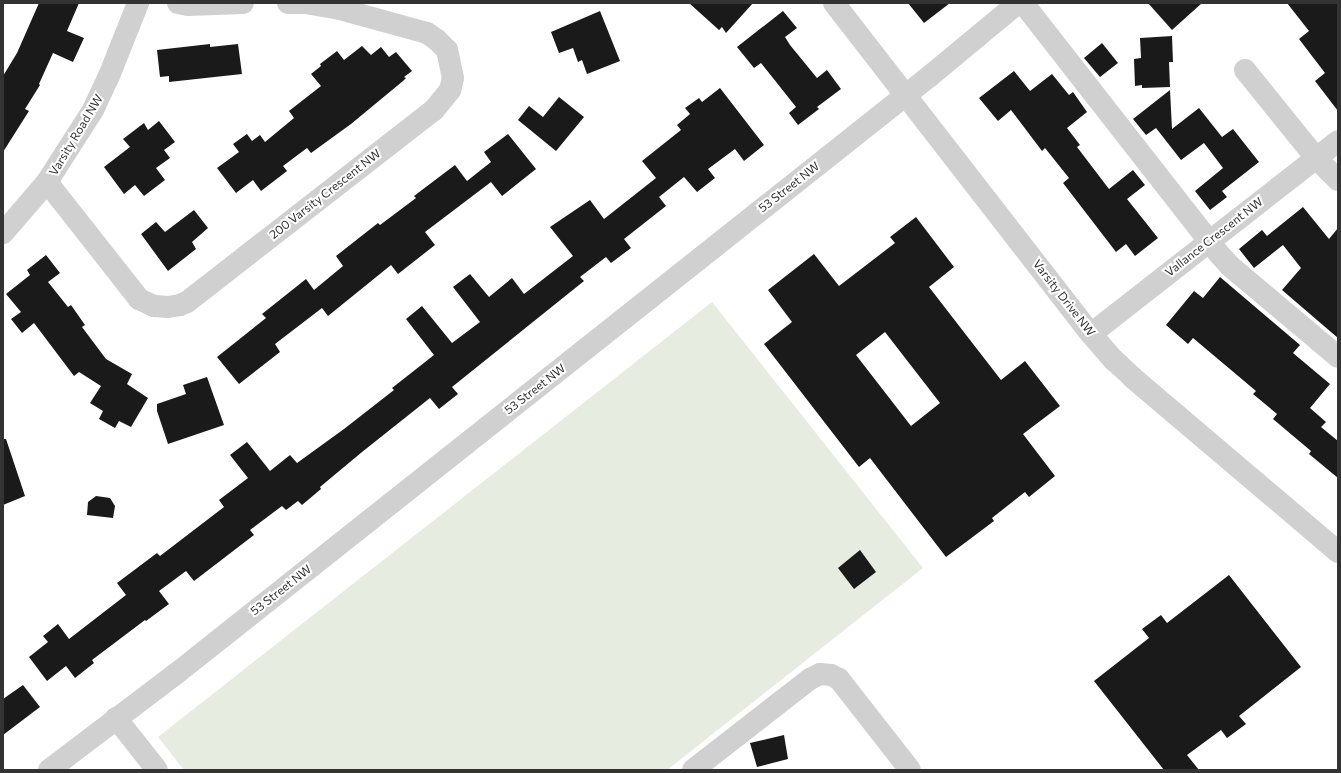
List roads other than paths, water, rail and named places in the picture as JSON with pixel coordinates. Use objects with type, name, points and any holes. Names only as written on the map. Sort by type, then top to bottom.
[{"type":"street","name":"Varsity Road NW","points":[[3,234],[47,182],[93,110],[109,76],[138,3]]},
{"type":"street","points":[[178,3],[188,5],[243,3]]},
{"type":"street","name":"200 Varsity Crescent NW","points":[[47,182],[139,299],[154,306],[180,305],[187,302],[434,110],[450,90],[453,78],[446,50],[438,40],[427,33],[379,18],[340,9],[306,3],[288,3]]},
{"type":"street","name":"Varsity Drive NW","points":[[834,3],[1091,334],[1133,378],[1338,552]]},
{"type":"street","name":"53 Street NW","points":[[49,770],[177,673],[905,95],[1018,3]]},
{"type":"street","points":[[1023,3],[1230,266],[1338,357]]},
{"type":"street","points":[[1245,70],[1316,158],[1338,180]]},
{"type":"street","name":"Vallance Crescent NW","points":[[1091,334],[1338,141]]},
{"type":"street","points":[[693,770],[810,679],[820,674],[831,674],[839,679],[910,770]]},
{"type":"street","points":[[116,718],[157,770]]}]
